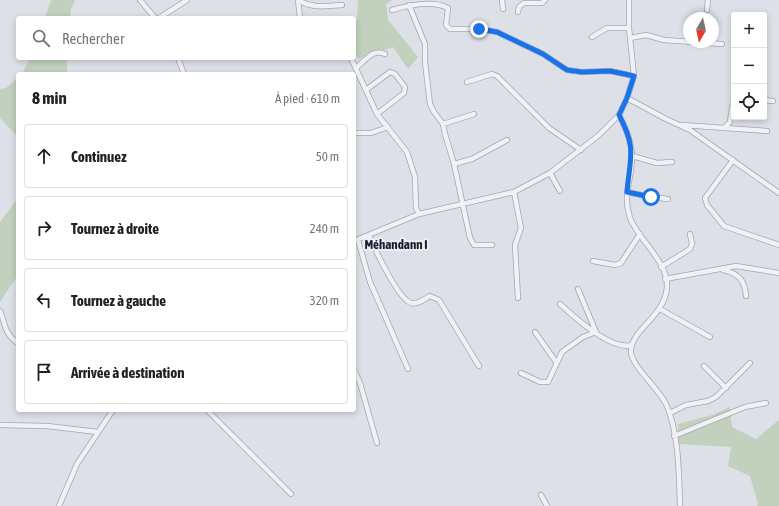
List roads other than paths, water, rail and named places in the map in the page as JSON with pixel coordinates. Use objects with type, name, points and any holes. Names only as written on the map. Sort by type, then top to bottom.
[{"type":"street","points":[[140,0],[153,16]]},
{"type":"street","points":[[162,16],[178,2],[187,0]]},
{"type":"street","points":[[300,16],[298,0],[315,7],[342,5]]},
{"type":"street","points":[[502,0],[503,9]]},
{"type":"street","points":[[518,12],[520,7],[524,4],[542,4],[545,0]]},
{"type":"street","points":[[408,369],[370,282],[356,241],[419,214],[514,192],[550,173],[599,135],[619,115],[627,98],[634,76],[629,28],[629,0]]},
{"type":"street","points":[[707,10],[708,0]]},
{"type":"street","points":[[392,10],[409,5],[431,2],[448,8],[447,28],[479,29],[497,32],[543,54],[567,70],[582,72],[610,71],[634,76]]},
{"type":"street","points":[[409,5],[425,44],[424,62],[430,104],[443,124],[454,164],[472,243],[478,246],[492,245]]},
{"type":"street","points":[[592,37],[607,28],[629,28]]},
{"type":"street","points":[[630,38],[646,35],[664,40],[722,44]]},
{"type":"street","points":[[356,68],[372,54],[381,52],[385,54]]},
{"type":"street","points":[[179,60],[183,72]]},
{"type":"street","points":[[352,60],[378,114],[407,152],[415,177],[416,208],[419,214]]},
{"type":"street","points":[[366,90],[390,72],[395,74],[405,87],[404,93],[378,114]]},
{"type":"street","points":[[467,82],[492,74],[497,76],[549,128],[581,150]]},
{"type":"street","points":[[627,98],[666,120],[680,125],[705,139],[779,193]]},
{"type":"street","points":[[767,100],[773,101]]},
{"type":"street","points":[[443,124],[474,114]]},
{"type":"street","points":[[725,127],[730,122],[731,114]]},
{"type":"street","points":[[619,115],[628,132],[632,156],[627,192],[628,210],[631,219],[661,267],[665,279],[666,295],[660,309],[642,328],[632,345],[632,359],[656,387],[670,413],[674,436],[680,506]]},
{"type":"street","points":[[680,125],[767,131]]},
{"type":"street","points":[[356,133],[370,133],[388,127]]},
{"type":"street","points":[[454,164],[472,159],[507,140]]},
{"type":"street","points":[[632,156],[657,162],[672,162]]},
{"type":"street","points":[[733,160],[705,198],[707,205],[720,223],[729,229],[779,245]]},
{"type":"street","points":[[550,173],[560,191]]},
{"type":"street","points":[[514,192],[521,228],[515,245],[518,298]]},
{"type":"street","points":[[627,192],[651,197],[668,198]]},
{"type":"street","points":[[593,261],[615,265],[621,263],[640,234]]},
{"type":"street","points":[[661,267],[690,249],[692,244],[690,234]]},
{"type":"street","points":[[369,236],[386,270],[404,299],[415,304],[430,296],[439,300],[479,366]]},
{"type":"street","points":[[665,279],[736,266],[778,272]]},
{"type":"street","points":[[721,269],[739,276],[743,282],[746,296]]},
{"type":"street","points":[[578,289],[596,332]]},
{"type":"street","points":[[560,304],[574,317],[596,332],[624,347],[632,345]]},
{"type":"street","points":[[660,309],[710,337]]},
{"type":"street","points":[[0,311],[6,332],[16,341]]},
{"type":"street","points":[[535,332],[556,362]]},
{"type":"street","points":[[521,373],[540,382],[548,382],[556,362],[562,352],[572,343],[596,332]]},
{"type":"street","points":[[670,413],[686,405],[708,401],[726,388],[750,363]]},
{"type":"street","points":[[704,366],[726,388]]},
{"type":"street","points":[[356,374],[360,383],[377,443]]},
{"type":"street","points":[[674,436],[745,407],[766,403]]},
{"type":"street","points":[[59,506],[77,464],[112,412]]},
{"type":"street","points":[[209,412],[291,494]]},
{"type":"street","points":[[0,425],[47,426],[98,432]]},
{"type":"street","points":[[541,496],[547,506]]},
{"type":"district","name":"Méhandann I","points":[[396,244]]}]
